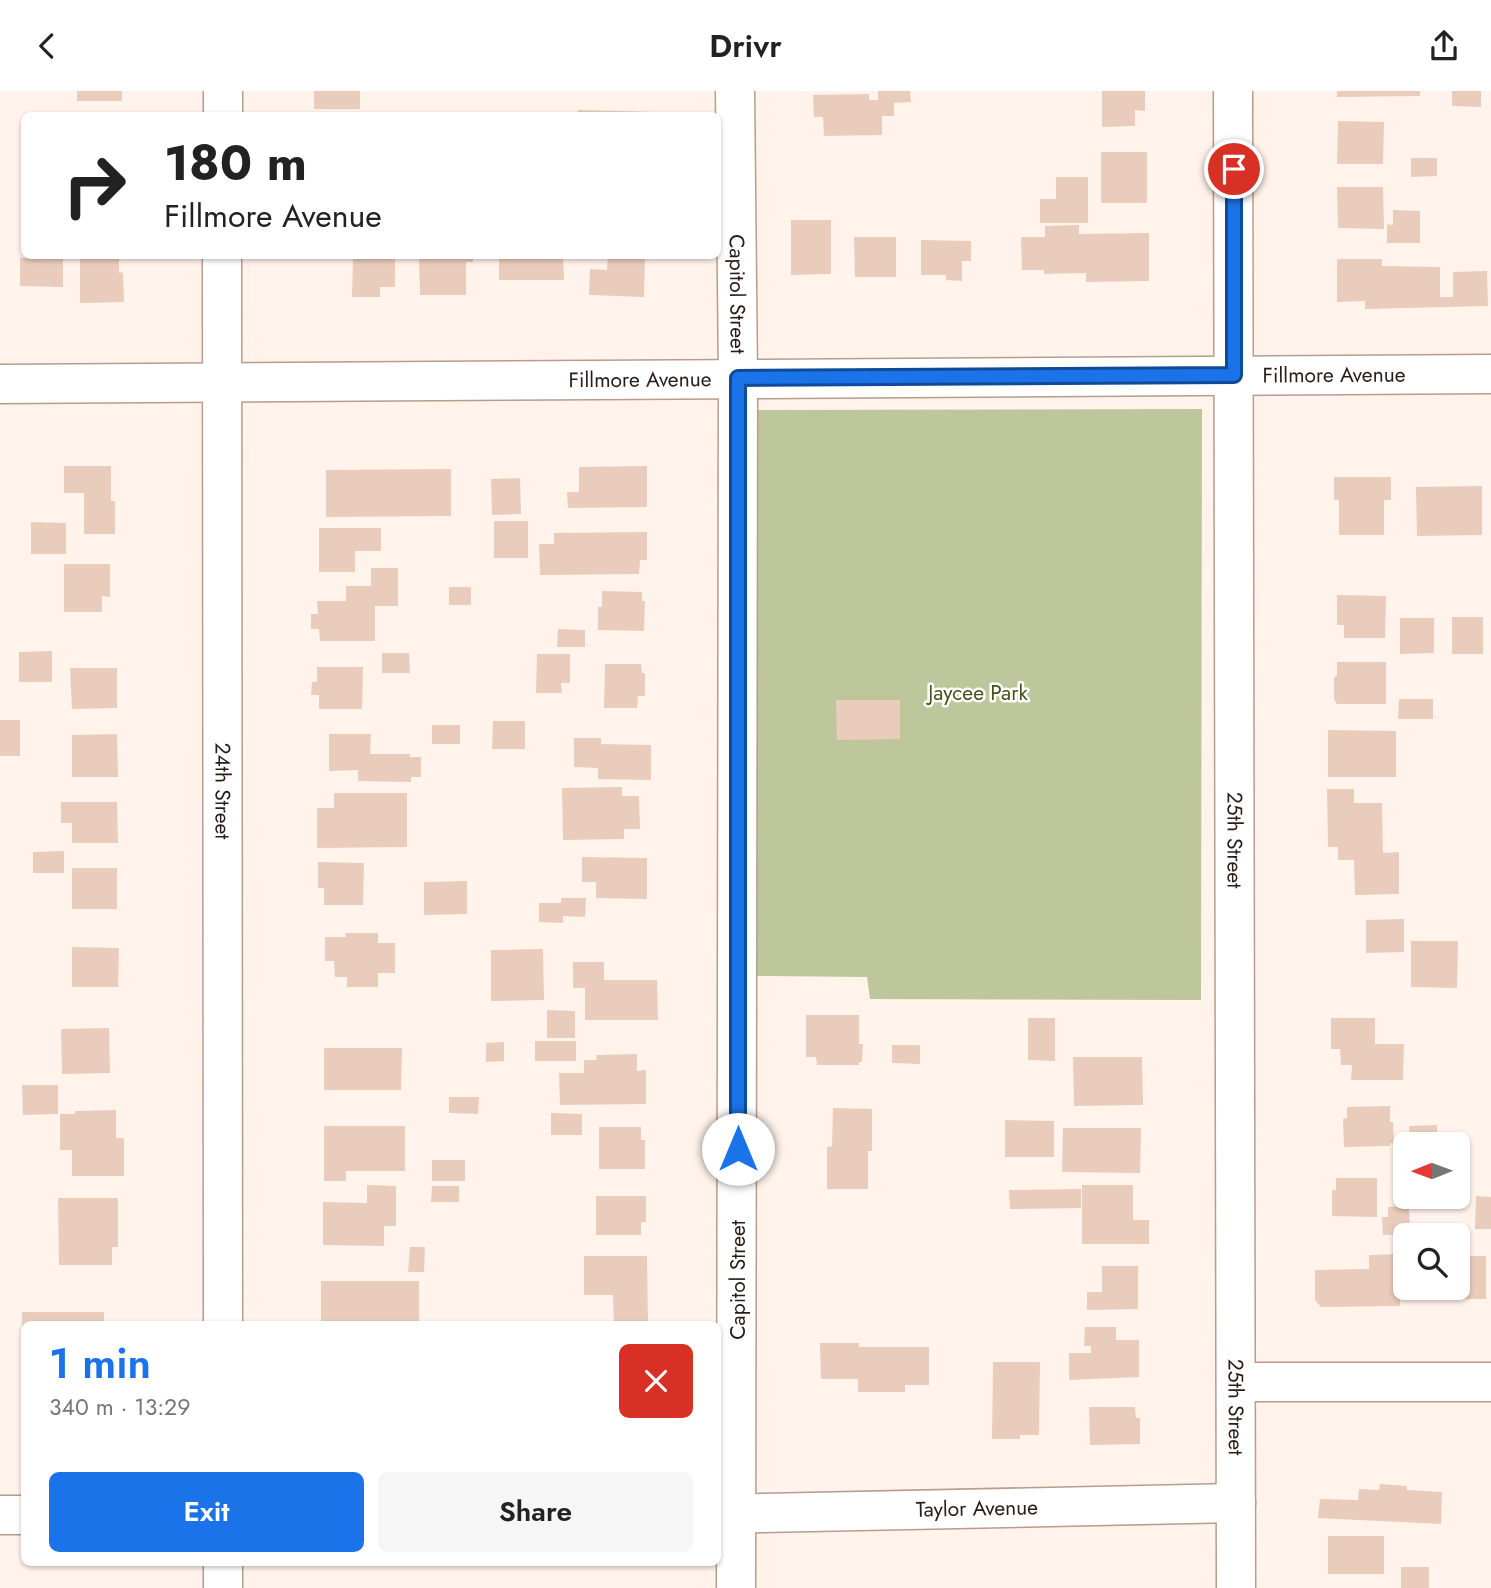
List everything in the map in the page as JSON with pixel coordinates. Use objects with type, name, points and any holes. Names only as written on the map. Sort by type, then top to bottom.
[{"type":"street","points":[[223,91],[223,112]]},
{"type":"street","name":"Capitol Street","points":[[735,91],[738,378],[727,1514],[736,1588]]},
{"type":"street","name":"25th Street","points":[[1234,91],[1236,1588]]},
{"type":"street","name":"24th Street","points":[[222,259],[223,1321]]},
{"type":"street","name":"Fillmore Avenue","points":[[0,384],[1491,374]]},
{"type":"street","points":[[1236,1382],[1491,1382]]},
{"type":"street","name":"Taylor Avenue","points":[[727,1514],[1236,1503]]},
{"type":"street","points":[[0,1515],[21,1515]]},
{"type":"street","points":[[223,1566],[223,1588]]},
{"type":"green space","name":"Jaycee Park","points":[[1202,409],[1201,1000],[870,999],[867,977],[755,976],[754,410]]},
{"type":"building","points":[[77,91],[122,91],[122,101],[77,101]]},
{"type":"building","points":[[314,91],[360,91],[360,109],[314,109]]},
{"type":"building","points":[[878,91],[910,91],[911,102],[894,103],[894,116],[882,116],[882,135],[824,136],[823,117],[814,117],[813,95],[869,94],[869,100],[878,100]]},
{"type":"building","points":[[1102,91],[1145,91],[1145,111],[1135,110],[1135,126],[1102,127]]},
{"type":"building","points":[[1337,91],[1420,91],[1420,96],[1337,97]]},
{"type":"building","points":[[1452,91],[1481,91],[1481,107],[1452,106]]},
{"type":"building","points":[[578,110],[658,112],[578,112]]},
{"type":"building","points":[[1338,121],[1384,122],[1383,164],[1337,164]]},
{"type":"building","points":[[1101,152],[1147,152],[1147,203],[1101,203]]},
{"type":"building","points":[[1411,158],[1437,158],[1437,176],[1411,177]]},
{"type":"building","points":[[1056,177],[1088,177],[1088,223],[1040,223],[1040,199],[1056,199]]},
{"type":"building","points":[[1337,187],[1383,187],[1384,229],[1338,228]]},
{"type":"building","points":[[1393,210],[1420,211],[1420,243],[1387,243],[1387,224],[1393,225]]},
{"type":"building","points":[[791,220],[831,220],[831,274],[791,275]]},
{"type":"building","points":[[1079,225],[1079,234],[1149,233],[1149,281],[1086,282],[1086,273],[1044,274],[1044,270],[1022,270],[1021,237],[1045,237],[1045,226]]},
{"type":"building","points":[[854,237],[896,237],[896,277],[855,277]]},
{"type":"building","points":[[921,240],[971,241],[971,261],[962,261],[962,281],[946,280],[946,275],[921,275]]},
{"type":"building","points":[[20,258],[63,259],[63,287],[20,286]]},
{"type":"building","points":[[80,259],[119,259],[119,273],[123,272],[124,302],[80,303]]},
{"type":"building","points":[[353,259],[395,259],[395,287],[380,287],[380,297],[352,297]]},
{"type":"building","points":[[419,259],[473,259],[473,262],[466,262],[466,295],[420,295]]},
{"type":"building","points":[[499,259],[563,259],[564,280],[499,280]]},
{"type":"building","points":[[608,259],[645,259],[644,297],[589,295],[590,269],[607,270]]},
{"type":"building","points":[[1337,259],[1382,259],[1382,266],[1440,267],[1440,297],[1453,297],[1453,272],[1487,271],[1488,306],[1365,309],[1365,301],[1337,302]]},
{"type":"building","points":[[64,466],[111,466],[115,534],[84,534],[84,493],[64,493]]},
{"type":"building","points":[[647,466],[647,507],[568,508],[567,492],[579,492],[579,467]]},
{"type":"building","points":[[451,469],[451,516],[326,517],[326,470]]},
{"type":"building","points":[[1334,477],[1391,477],[1391,500],[1384,500],[1384,535],[1339,535],[1339,500],[1334,500]]},
{"type":"building","points":[[520,478],[521,514],[492,515],[491,479]]},
{"type":"building","points":[[1482,486],[1482,535],[1417,536],[1416,487]]},
{"type":"building","points":[[494,521],[528,521],[528,558],[494,558]]},
{"type":"building","points":[[31,522],[66,523],[66,554],[31,554]]},
{"type":"building","points":[[319,528],[381,528],[381,551],[355,551],[355,572],[319,572]]},
{"type":"building","points":[[647,532],[647,560],[640,560],[639,574],[540,575],[539,544],[554,544],[554,533]]},
{"type":"building","points":[[64,564],[110,564],[110,597],[102,596],[102,612],[64,612]]},
{"type":"building","points":[[371,568],[398,568],[398,606],[375,606],[375,641],[320,641],[319,629],[311,629],[311,614],[318,614],[317,601],[346,601],[346,586],[371,586]]},
{"type":"building","points":[[449,587],[471,587],[471,605],[449,605]]},
{"type":"building","points":[[602,591],[642,592],[642,601],[645,601],[644,631],[598,630],[598,607],[602,607]]},
{"type":"building","points":[[1337,595],[1386,596],[1385,638],[1344,638],[1344,625],[1337,625]]},
{"type":"building","points":[[1452,617],[1483,617],[1483,654],[1452,654]]},
{"type":"building","points":[[1400,618],[1434,618],[1434,653],[1400,654]]},
{"type":"building","points":[[558,629],[585,630],[585,647],[557,647]]},
{"type":"building","points":[[52,651],[52,682],[19,682],[19,652]]},
{"type":"building","points":[[382,653],[409,653],[410,673],[382,673]]},
{"type":"building","points":[[537,654],[570,654],[570,683],[561,683],[562,693],[536,693]]},
{"type":"building","points":[[1337,662],[1386,662],[1386,704],[1337,704],[1334,699],[1334,678],[1337,675]]},
{"type":"building","points":[[605,664],[641,664],[642,673],[645,673],[645,696],[638,696],[637,708],[604,708]]},
{"type":"building","points":[[317,667],[363,667],[362,709],[319,709],[319,695],[311,695],[312,682],[317,682]]},
{"type":"building","points":[[70,668],[117,668],[117,708],[72,709]]},
{"type":"building","points":[[1399,699],[1433,699],[1433,719],[1398,719]]},
{"type":"building","points":[[836,700],[900,700],[900,739],[837,740]]},
{"type":"building","points":[[0,720],[20,720],[20,756],[0,756]]},
{"type":"building","points":[[493,721],[525,721],[525,749],[492,749]]},
{"type":"building","points":[[432,725],[460,725],[460,744],[432,744]]},
{"type":"building","points":[[1328,730],[1396,731],[1396,777],[1328,777]]},
{"type":"building","points":[[117,734],[118,777],[72,777],[72,735]]},
{"type":"building","points":[[329,734],[371,734],[370,754],[410,754],[410,757],[421,757],[421,777],[411,777],[411,782],[358,781],[358,770],[329,771]]},
{"type":"building","points":[[574,738],[601,738],[601,744],[651,745],[651,780],[598,779],[598,768],[574,767]]},
{"type":"building","points":[[622,787],[622,796],[639,796],[640,829],[624,829],[624,839],[563,840],[562,788]]},
{"type":"building","points":[[1327,789],[1354,789],[1354,803],[1382,803],[1383,853],[1399,852],[1399,894],[1355,895],[1354,860],[1338,860],[1338,847],[1328,847]]},
{"type":"building","points":[[334,793],[407,793],[407,847],[317,848],[317,808],[334,808]]},
{"type":"building","points":[[61,802],[117,802],[118,843],[72,843],[72,823],[61,823]]},
{"type":"building","points":[[64,851],[64,873],[33,873],[33,852]]},
{"type":"building","points":[[582,857],[647,858],[647,899],[596,898],[596,882],[582,882]]},
{"type":"building","points":[[318,862],[364,863],[363,905],[324,905],[324,888],[318,888]]},
{"type":"building","points":[[72,868],[117,868],[117,909],[72,909]]},
{"type":"building","points":[[467,881],[467,914],[424,915],[424,882]]},
{"type":"building","points":[[561,898],[586,898],[585,917],[563,916],[563,923],[539,922],[539,903],[561,903]]},
{"type":"building","points":[[1404,919],[1404,952],[1366,953],[1366,920]]},
{"type":"building","points":[[345,933],[378,933],[378,943],[395,943],[395,973],[378,973],[378,987],[347,987],[347,977],[335,977],[334,961],[325,961],[325,937],[346,937]]},
{"type":"building","points":[[1411,941],[1458,941],[1457,988],[1411,987]]},
{"type":"building","points":[[72,947],[119,948],[118,987],[72,987]]},
{"type":"building","points":[[543,949],[544,1000],[491,1001],[491,950]]},
{"type":"building","points":[[573,962],[604,962],[604,980],[657,980],[658,1020],[585,1020],[585,988],[573,988]]},
{"type":"building","points":[[547,1010],[575,1011],[575,1038],[547,1038]]},
{"type":"building","points":[[806,1015],[859,1015],[859,1044],[863,1044],[862,1062],[859,1062],[859,1065],[817,1065],[816,1057],[806,1057]]},
{"type":"building","points":[[1028,1018],[1055,1018],[1055,1061],[1028,1060]]},
{"type":"building","points":[[1331,1018],[1375,1018],[1375,1044],[1404,1044],[1403,1080],[1351,1080],[1352,1065],[1341,1065],[1340,1049],[1331,1049]]},
{"type":"building","points":[[109,1028],[110,1073],[62,1074],[61,1029]]},
{"type":"building","points":[[535,1041],[576,1041],[576,1061],[535,1061]]},
{"type":"building","points":[[504,1042],[504,1061],[486,1062],[486,1043]]},
{"type":"building","points":[[892,1045],[920,1045],[920,1064],[892,1063]]},
{"type":"building","points":[[324,1048],[402,1048],[401,1090],[324,1090]]},
{"type":"building","points":[[637,1054],[637,1071],[646,1070],[646,1104],[560,1105],[559,1073],[584,1073],[584,1060],[597,1060],[596,1055]]},
{"type":"building","points":[[1073,1057],[1142,1057],[1143,1105],[1074,1106]]},
{"type":"building","points":[[22,1085],[58,1085],[58,1114],[23,1115]]},
{"type":"building","points":[[449,1097],[479,1097],[478,1114],[449,1113]]},
{"type":"building","points":[[1390,1106],[1393,1143],[1390,1143],[1390,1146],[1344,1147],[1343,1119],[1347,1118],[1347,1107]]},
{"type":"building","points":[[833,1108],[872,1109],[868,1189],[827,1189],[827,1147],[832,1146]]},
{"type":"building","points":[[116,1110],[116,1138],[124,1138],[124,1176],[72,1176],[72,1150],[60,1150],[60,1114]]},
{"type":"building","points":[[551,1113],[582,1114],[582,1135],[551,1135]]},
{"type":"building","points":[[1005,1120],[1054,1121],[1054,1157],[1005,1157]]},
{"type":"building","points":[[1437,1125],[1437,1132],[1409,1132],[1409,1126]]},
{"type":"building","points":[[324,1126],[405,1126],[405,1171],[346,1171],[346,1181],[324,1181]]},
{"type":"building","points":[[599,1127],[641,1127],[641,1140],[645,1140],[645,1169],[599,1169]]},
{"type":"building","points":[[1063,1128],[1141,1128],[1140,1173],[1062,1172]]},
{"type":"building","points":[[432,1160],[465,1160],[465,1181],[432,1181]]},
{"type":"building","points":[[1336,1178],[1377,1178],[1377,1217],[1332,1216],[1332,1190],[1336,1190]]},
{"type":"building","points":[[367,1185],[396,1186],[396,1226],[384,1226],[384,1246],[323,1245],[323,1202],[367,1203]]},
{"type":"building","points":[[1082,1185],[1133,1185],[1133,1220],[1149,1220],[1149,1244],[1082,1244]]},
{"type":"building","points":[[432,1186],[459,1186],[459,1202],[431,1202]]},
{"type":"building","points":[[1081,1189],[1081,1208],[1010,1209],[1009,1190]]},
{"type":"building","points":[[596,1196],[646,1196],[646,1222],[641,1222],[641,1235],[596,1235]]},
{"type":"building","points":[[1476,1196],[1491,1197],[1491,1229],[1475,1229]]},
{"type":"building","points":[[58,1198],[118,1198],[118,1247],[112,1247],[112,1265],[59,1265]]},
{"type":"building","points":[[1388,1207],[1409,1209],[1410,1223],[1393,1223],[1393,1235],[1383,1235],[1382,1217],[1388,1217]]},
{"type":"building","points":[[410,1247],[425,1247],[424,1272],[408,1272]]},
{"type":"building","points":[[1393,1254],[1393,1300],[1400,1300],[1400,1306],[1321,1307],[1315,1300],[1315,1270],[1369,1269],[1369,1255]]},
{"type":"building","points":[[584,1256],[647,1256],[648,1321],[614,1321],[613,1295],[584,1295]]},
{"type":"building","points":[[1470,1256],[1486,1256],[1486,1299],[1470,1299]]},
{"type":"building","points":[[1102,1266],[1138,1266],[1138,1309],[1087,1310],[1087,1292],[1102,1292]]},
{"type":"building","points":[[321,1281],[419,1281],[419,1321],[321,1321]]},
{"type":"building","points":[[22,1312],[104,1312],[104,1321],[22,1321]]},
{"type":"building","points":[[1085,1327],[1116,1327],[1116,1340],[1139,1340],[1139,1377],[1069,1380],[1069,1353],[1091,1353],[1091,1346],[1084,1346]]},
{"type":"building","points":[[820,1343],[859,1343],[859,1347],[929,1347],[929,1385],[905,1385],[905,1392],[858,1392],[858,1379],[821,1379]]},
{"type":"building","points":[[993,1362],[1040,1362],[1039,1435],[1020,1435],[1020,1439],[992,1439]]},
{"type":"building","points":[[1089,1407],[1135,1407],[1136,1418],[1140,1418],[1140,1444],[1090,1445]]},
{"type":"building","points":[[1380,1484],[1407,1486],[1407,1490],[1442,1492],[1441,1524],[1318,1518],[1320,1499],[1358,1500],[1359,1489],[1379,1490]]},
{"type":"building","points":[[1328,1536],[1384,1536],[1384,1574],[1328,1574]]},
{"type":"building","points":[[1401,1567],[1429,1567],[1429,1588],[1401,1588]]},
{"type":"route","points":[[738,1149],[738,378],[1234,375],[1234,169]]}]
